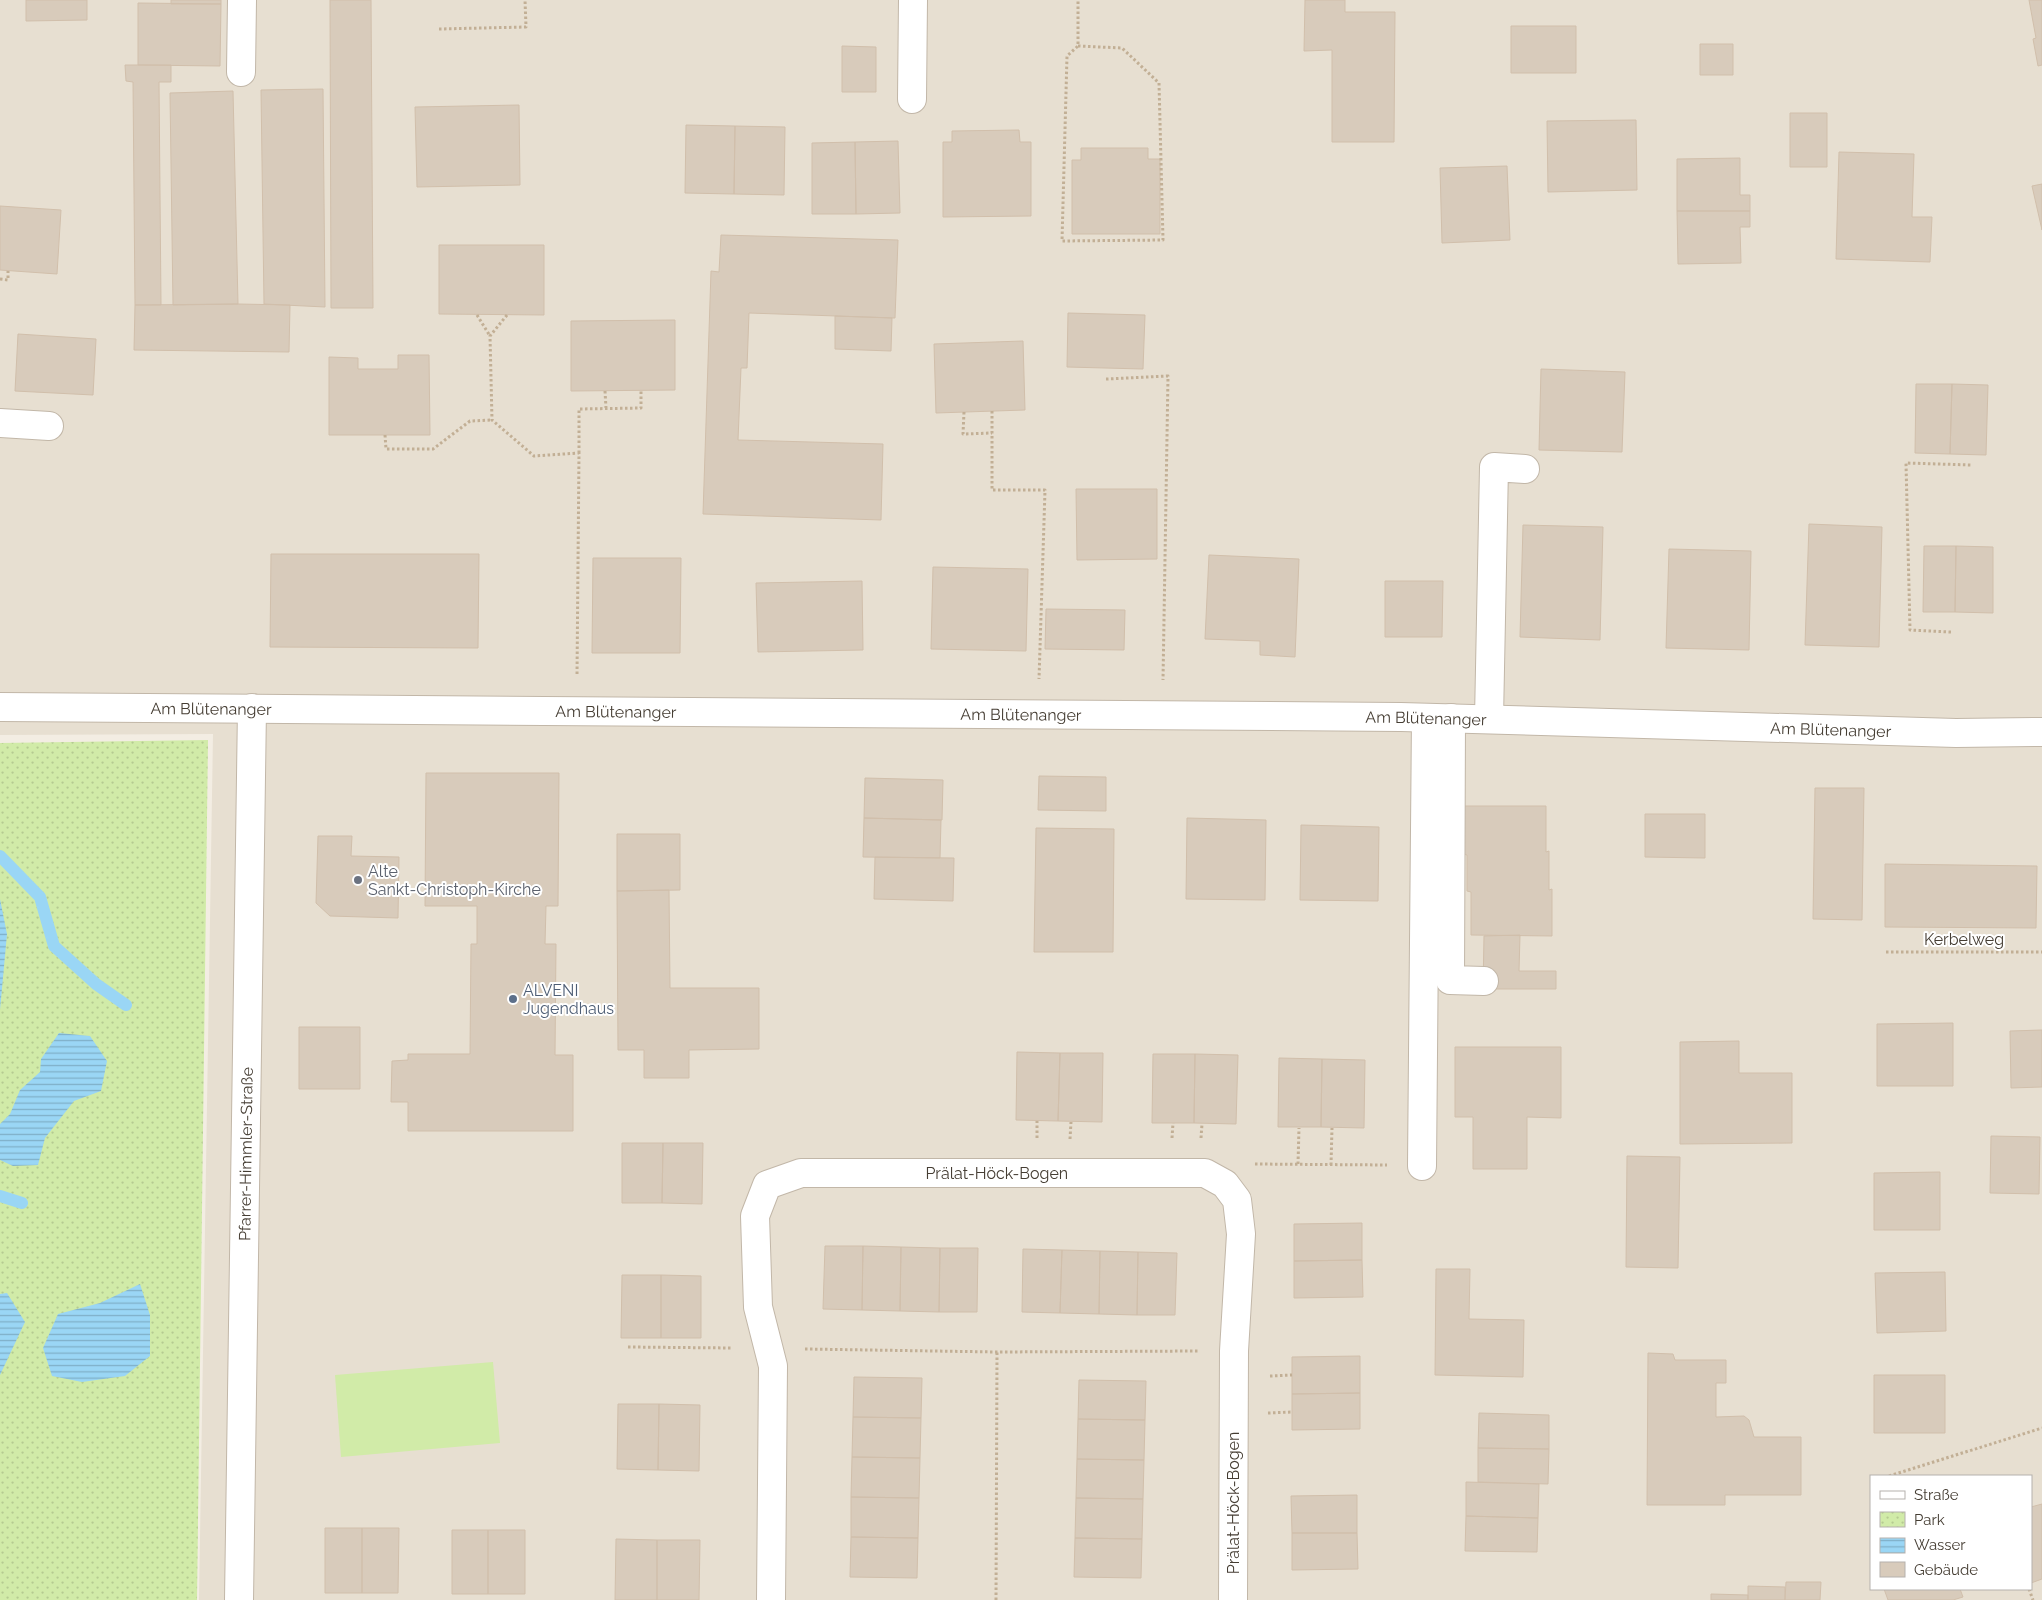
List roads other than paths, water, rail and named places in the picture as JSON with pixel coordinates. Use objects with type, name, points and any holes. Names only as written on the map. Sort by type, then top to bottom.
[{"type":"street","points":[[241,72],[242,0]]},
{"type":"street","points":[[912,99],[913,0]]},
{"type":"street","points":[[0,423],[49,426]]},
{"type":"street","points":[[1489,719],[1494,468],[1525,469]]},
{"type":"street","name":"Am Blütenanger","points":[[0,707],[1439,718],[1956,733],[2042,732]]},
{"type":"street","name":"Pfarrer-Himmler-Straße","points":[[239,1600],[252,708]]},
{"type":"street","points":[[1439,718],[1450,980],[1484,981]]},
{"type":"street","points":[[1422,1166],[1439,718]]},
{"type":"street","name":"Prälat-Höck-Bogen","points":[[771,1600],[773,1366],[770,1348],[758,1307],[755,1216],[767,1184],[801,1174],[1060,1173],[1205,1173],[1225,1184],[1237,1200],[1242,1234],[1234,1351],[1233,1600]]},
{"type":"water","points":[[0,899],[7,934],[0,1010]]},
{"type":"water","points":[[59,1033],[90,1036],[107,1061],[101,1091],[74,1101],[45,1138],[38,1165],[13,1166],[0,1160],[0,1124],[10,1114],[20,1090],[40,1072],[41,1059]]},
{"type":"water","points":[[140,1284],[150,1315],[150,1356],[125,1376],[82,1382],[52,1376],[43,1348],[58,1314],[100,1303]]},
{"type":"water","points":[[7,1293],[25,1322],[0,1375],[0,1294]]},
{"type":"waterway","points":[[0,856],[40,897],[54,946],[96,984],[126,1005]]},
{"type":"waterway","points":[[0,1196],[22,1203]]},
{"type":"place","name":"Alte Sankt-Christoph-Kirche","points":[[358,880]]},
{"type":"place","name":"ALVENI Jugendhaus","points":[[513,999]]}]
